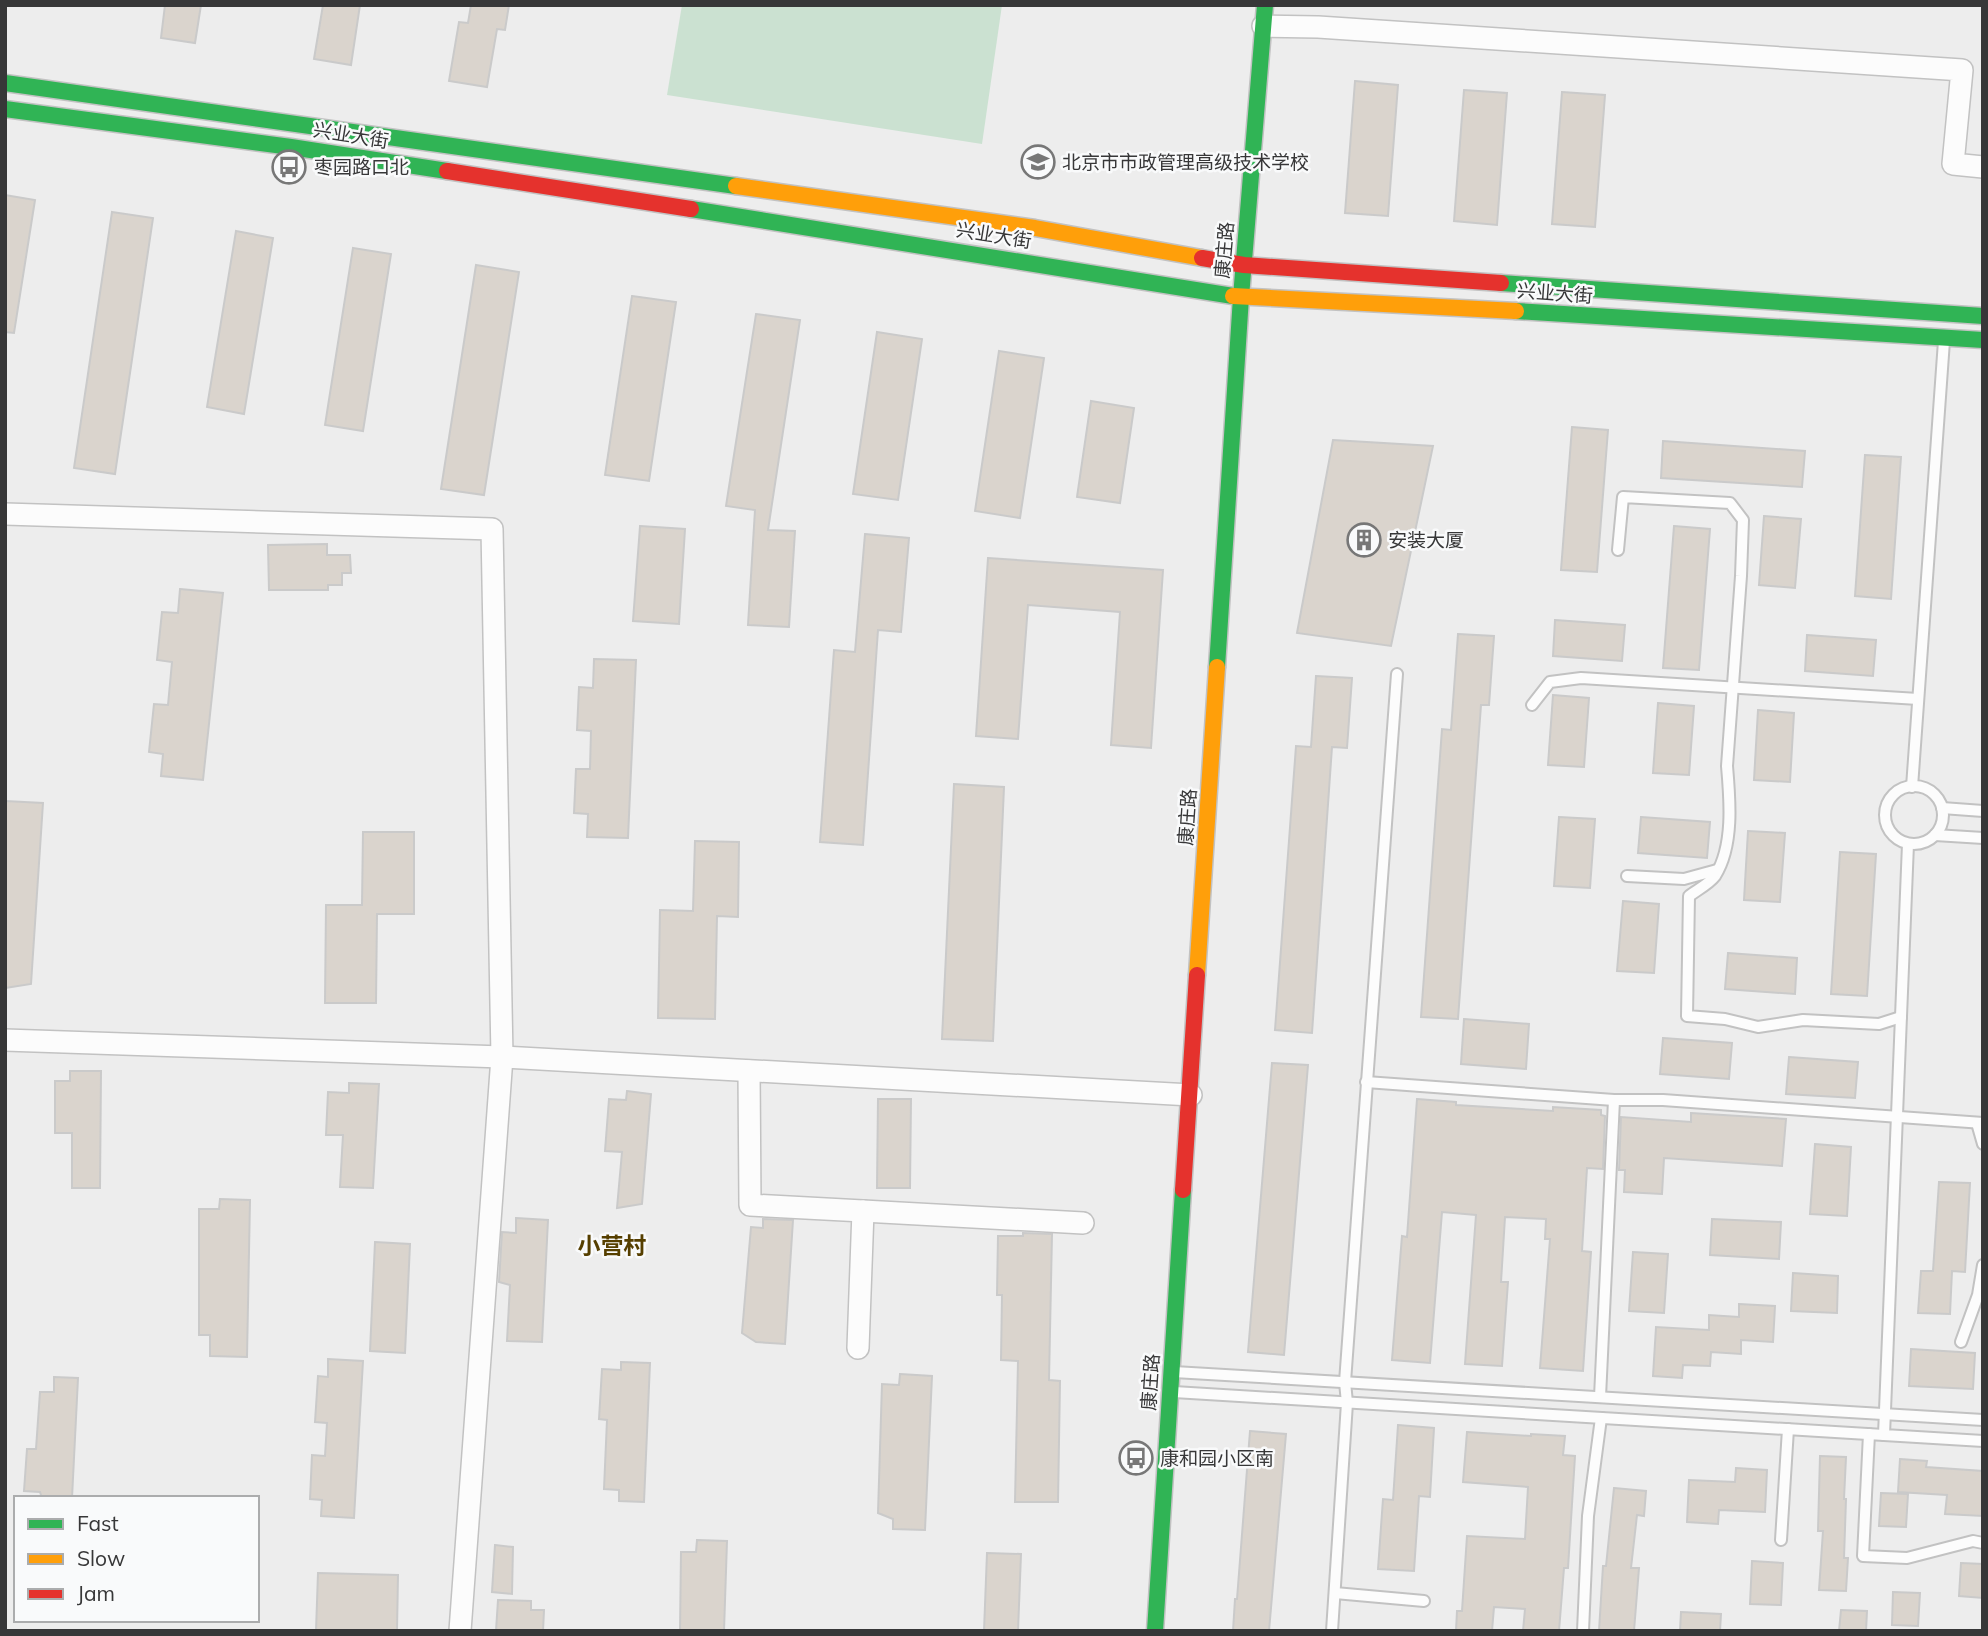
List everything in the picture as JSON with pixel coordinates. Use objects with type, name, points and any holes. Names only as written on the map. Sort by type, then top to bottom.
[{"type":"main road","name":"康庄路","points":[[1155,1631],[1241,297],[1264,16]]},
{"type":"main road","name":"兴业大街","points":[[5,83],[1035,228],[1244,265],[1983,316]]},
{"type":"main road","name":"兴业大街","points":[[5,108],[305,149],[1241,297],[1983,340]]},
{"type":"street","points":[[1264,16],[1318,27],[1962,70],[1953,164],[1983,167]]},
{"type":"street","points":[[5,514],[492,529],[502,1057],[460,1631]]},
{"type":"street","points":[[5,1040],[502,1057],[1191,1095]]},
{"type":"street","points":[[749,1071],[750,1205],[1083,1223]]},
{"type":"street","points":[[858,1348],[863,1211]]},
{"type":"lane","points":[[1912,787],[1945,314]]},
{"type":"lane","points":[[1618,550],[1623,497],[1730,503],[1743,520],[1727,766],[1730,796],[1725,854],[1713,878],[1689,896],[1687,1017],[1725,1019],[1758,1027],[1803,1020],[1879,1024],[1901,1017]]},
{"type":"lane","points":[[1332,1631],[1347,1403],[1345,1382],[1397,674]]},
{"type":"lane","points":[[1532,705],[1550,682],[1581,678],[1918,699]]},
{"type":"lane","points":[[1912,787],[1925,788],[1933,793],[1942,808],[1941,827],[1936,835],[1927,841],[1908,844],[1891,834],[1885,815],[1891,797],[1898,791],[1912,787]]},
{"type":"lane","points":[[1942,808],[1983,811]]},
{"type":"lane","points":[[1936,835],[1983,838]]},
{"type":"lane","points":[[1884,1435],[1908,844]]},
{"type":"lane","points":[[1627,876],[1684,879],[1717,870]]},
{"type":"lane","points":[[1366,1082],[1980,1123],[1983,1144]]},
{"type":"lane","points":[[1600,1397],[1614,1100]]},
{"type":"lane","points":[[1961,1342],[1978,1295],[1983,1265]]},
{"type":"lane","points":[[1172,1372],[1983,1420]]},
{"type":"lane","points":[[1381,1405],[1376,1400],[1375,1390],[1384,1384]]},
{"type":"lane","points":[[1171,1392],[1983,1441]]},
{"type":"lane","points":[[1581,1396],[1588,1400],[1590,1408],[1583,1417]]},
{"type":"lane","points":[[1624,1419],[1615,1411],[1617,1403],[1627,1399]]},
{"type":"lane","points":[[1583,1631],[1588,1516],[1601,1418]]},
{"type":"lane","points":[[1781,1541],[1788,1429]]},
{"type":"lane","points":[[1869,1434],[1863,1556],[1907,1558],[1973,1541],[1983,1543]]},
{"type":"lane","points":[[1335,1593],[1424,1601]]},
{"type":"green space","points":[[682,5],[1002,5],[982,144],[667,95]]},
{"type":"building","points":[[165,5],[201,5],[195,43],[161,38]]},
{"type":"building","points":[[323,5],[360,5],[351,65],[314,59]]},
{"type":"building","points":[[471,5],[509,5],[505,30],[497,29],[487,87],[449,81],[459,22],[468,23]]},
{"type":"building","points":[[1355,81],[1398,85],[1388,216],[1345,213]]},
{"type":"building","points":[[1464,90],[1507,93],[1497,225],[1454,221]]},
{"type":"building","points":[[1562,92],[1605,95],[1595,227],[1552,224]]},
{"type":"building","points":[[5,195],[35,200],[14,333],[5,332]]},
{"type":"building","points":[[112,212],[153,218],[115,474],[74,468]]},
{"type":"building","points":[[236,231],[273,238],[244,414],[207,407]]},
{"type":"building","points":[[353,248],[391,254],[363,431],[325,425]]},
{"type":"building","points":[[476,265],[519,272],[484,495],[441,489]]},
{"type":"building","points":[[632,296],[676,302],[649,481],[605,475]]},
{"type":"building","points":[[756,314],[800,320],[768,530],[795,531],[789,627],[748,625],[755,510],[726,506]]},
{"type":"building","points":[[877,332],[922,339],[898,500],[853,494]]},
{"type":"building","points":[[999,351],[1044,358],[1020,518],[975,511]]},
{"type":"building","points":[[1091,401],[1134,408],[1120,503],[1077,497]]},
{"type":"building","points":[[1572,427],[1608,430],[1597,572],[1561,570]]},
{"type":"building","name":"安装大厦","points":[[1333,440],[1433,446],[1391,646],[1297,633]]},
{"type":"building","points":[[1663,441],[1805,451],[1802,487],[1661,478]]},
{"type":"building","points":[[1865,455],[1901,457],[1891,599],[1855,596]]},
{"type":"building","points":[[1764,516],[1801,519],[1795,588],[1759,585]]},
{"type":"building","points":[[640,526],[685,529],[679,624],[633,621]]},
{"type":"building","points":[[1674,526],[1710,529],[1699,670],[1663,668]]},
{"type":"building","points":[[865,534],[909,538],[901,632],[878,630],[863,845],[820,842],[834,650],[855,652]]},
{"type":"building","points":[[327,544],[327,555],[350,555],[351,573],[342,573],[342,585],[328,585],[328,590],[269,590],[268,545]]},
{"type":"building","points":[[988,558],[1163,570],[1151,748],[1111,745],[1120,612],[1028,605],[1018,739],[976,736]]},
{"type":"building","points":[[180,589],[223,593],[203,780],[161,776],[163,754],[149,752],[154,704],[168,705],[172,662],[157,660],[162,612],[178,613]]},
{"type":"building","points":[[1555,620],[1625,625],[1622,661],[1553,656]]},
{"type":"building","points":[[1458,634],[1494,636],[1489,705],[1481,705],[1458,1019],[1421,1017],[1442,729],[1451,730]]},
{"type":"building","points":[[1807,635],[1876,640],[1873,676],[1805,671]]},
{"type":"building","points":[[594,659],[636,660],[628,838],[587,837],[588,814],[574,813],[576,769],[590,769],[591,731],[577,730],[579,687],[593,688]]},
{"type":"building","points":[[1316,676],[1352,678],[1347,748],[1332,747],[1312,1033],[1275,1030],[1296,746],[1311,747]]},
{"type":"building","points":[[1553,695],[1589,698],[1584,767],[1548,765]]},
{"type":"building","points":[[1658,703],[1694,706],[1689,775],[1653,773]]},
{"type":"building","points":[[1758,710],[1794,713],[1790,782],[1754,780]]},
{"type":"building","points":[[954,784],[1004,787],[993,1041],[942,1039]]},
{"type":"building","points":[[5,801],[43,803],[31,984],[5,988]]},
{"type":"building","points":[[1559,817],[1595,819],[1590,888],[1554,886]]},
{"type":"building","points":[[1641,817],[1710,822],[1707,858],[1638,853]]},
{"type":"building","points":[[1748,831],[1785,833],[1780,902],[1744,900]]},
{"type":"building","points":[[363,832],[414,832],[414,914],[377,914],[376,1003],[325,1003],[326,905],[362,905]]},
{"type":"building","points":[[695,841],[739,842],[738,917],[717,916],[715,1019],[658,1018],[660,910],[693,911]]},
{"type":"building","points":[[1840,852],[1876,854],[1867,996],[1831,994]]},
{"type":"building","points":[[1623,901],[1659,904],[1654,973],[1617,971]]},
{"type":"building","points":[[1728,953],[1797,958],[1795,994],[1725,989]]},
{"type":"building","points":[[1464,1019],[1529,1024],[1526,1069],[1461,1064]]},
{"type":"building","points":[[1663,1038],[1732,1043],[1729,1079],[1660,1074]]},
{"type":"building","points":[[1789,1057],[1858,1062],[1855,1098],[1786,1094]]},
{"type":"building","points":[[1272,1063],[1308,1065],[1284,1355],[1248,1352]]},
{"type":"building","points":[[70,1071],[101,1071],[100,1188],[72,1188],[72,1133],[55,1133],[55,1081],[70,1081]]},
{"type":"building","points":[[349,1083],[379,1084],[373,1188],[340,1187],[343,1135],[326,1135],[328,1092],[349,1093]]},
{"type":"building","points":[[627,1091],[651,1094],[642,1204],[617,1208],[622,1152],[605,1151],[609,1099],[626,1100]]},
{"type":"building","points":[[878,1099],[911,1099],[910,1188],[877,1188]]},
{"type":"building","points":[[1417,1099],[1456,1102],[1456,1105],[1553,1111],[1553,1107],[1601,1110],[1601,1115],[1605,1116],[1603,1169],[1587,1168],[1582,1251],[1591,1252],[1583,1371],[1540,1368],[1550,1239],[1545,1239],[1546,1219],[1505,1217],[1501,1282],[1508,1282],[1502,1366],[1465,1364],[1476,1215],[1442,1212],[1430,1363],[1392,1360],[1402,1236],[1407,1237]]},
{"type":"building","points":[[1691,1113],[1786,1119],[1782,1166],[1664,1158],[1662,1194],[1624,1192],[1625,1170],[1619,1170],[1621,1117],[1691,1122]]},
{"type":"building","points":[[1815,1144],[1851,1147],[1847,1216],[1810,1214]]},
{"type":"building","points":[[1939,1182],[1970,1183],[1965,1272],[1952,1271],[1950,1314],[1918,1313],[1921,1271],[1933,1271]]},
{"type":"building","points":[[220,1199],[250,1200],[247,1357],[210,1356],[210,1335],[199,1335],[199,1209],[219,1209]]},
{"type":"building","points":[[516,1218],[548,1220],[542,1342],[507,1341],[510,1285],[499,1282],[502,1232],[516,1233]]},
{"type":"building","points":[[763,1219],[793,1220],[785,1344],[756,1342],[742,1333],[751,1227],[763,1228]]},
{"type":"building","points":[[1712,1219],[1781,1222],[1779,1259],[1710,1255]]},
{"type":"building","points":[[1023,1233],[1052,1234],[1049,1380],[1060,1381],[1058,1502],[1015,1502],[1018,1361],[1001,1360],[1002,1295],[997,1295],[998,1236],[1023,1236]]},
{"type":"building","points":[[375,1242],[410,1244],[405,1353],[370,1351]]},
{"type":"building","points":[[1633,1252],[1668,1254],[1664,1313],[1629,1311]]},
{"type":"building","points":[[1793,1273],[1838,1276],[1837,1313],[1791,1311]]},
{"type":"building","points":[[1739,1304],[1775,1306],[1773,1342],[1741,1340],[1741,1354],[1711,1352],[1710,1366],[1683,1365],[1682,1378],[1653,1376],[1656,1327],[1709,1330],[1709,1315],[1739,1317]]},
{"type":"building","points":[[1911,1349],[1975,1353],[1973,1389],[1909,1386]]},
{"type":"building","points":[[328,1359],[363,1361],[354,1518],[321,1516],[322,1500],[310,1499],[312,1455],[325,1456],[327,1423],[315,1422],[318,1376],[328,1377]]},
{"type":"building","points":[[621,1362],[650,1363],[644,1502],[619,1501],[619,1490],[604,1489],[607,1420],[599,1419],[602,1369],[621,1370]]},
{"type":"building","points":[[900,1374],[932,1376],[925,1530],[893,1529],[893,1519],[878,1513],[882,1384],[899,1385]]},
{"type":"building","points":[[54,1377],[78,1378],[72,1496],[41,1496],[40,1492],[24,1491],[27,1449],[36,1449],[40,1392],[54,1392]]},
{"type":"building","points":[[1398,1425],[1434,1428],[1430,1497],[1419,1496],[1414,1571],[1378,1569],[1383,1499],[1393,1500]]},
{"type":"building","points":[[1250,1431],[1286,1434],[1269,1631],[1233,1631]]},
{"type":"building","points":[[1467,1432],[1565,1436],[1563,1455],[1575,1456],[1568,1568],[1564,1568],[1559,1631],[1523,1631],[1525,1609],[1494,1607],[1492,1631],[1456,1631],[1457,1611],[1462,1611],[1467,1536],[1525,1539],[1528,1487],[1463,1482]]},
{"type":"building","points":[[1820,1456],[1846,1457],[1846,1591],[1819,1590],[1823,1531],[1818,1531]]},
{"type":"building","points":[[1900,1459],[1927,1461],[1926,1467],[1983,1471],[1983,1516],[1945,1514],[1947,1495],[1898,1492]]},
{"type":"building","points":[[1736,1468],[1767,1470],[1765,1512],[1719,1510],[1718,1524],[1687,1522],[1689,1480],[1735,1482]]},
{"type":"building","points":[[1614,1488],[1646,1491],[1644,1516],[1637,1515],[1631,1568],[1639,1568],[1634,1631],[1599,1631],[1603,1566],[1606,1566]]},
{"type":"building","points":[[1881,1493],[1908,1494],[1906,1527],[1879,1526]]},
{"type":"building","points":[[697,1540],[727,1541],[724,1631],[680,1631],[681,1552],[696,1552]]},
{"type":"building","points":[[495,1545],[513,1547],[512,1594],[492,1592]]},
{"type":"building","points":[[987,1553],[1021,1554],[1018,1631],[984,1631]]},
{"type":"building","points":[[1752,1561],[1783,1563],[1781,1605],[1750,1604]]},
{"type":"building","points":[[1961,1563],[1983,1564],[1983,1598],[1959,1596]]},
{"type":"building","points":[[318,1573],[398,1575],[397,1631],[316,1631]]},
{"type":"building","points":[[1893,1592],[1920,1593],[1918,1626],[1892,1625]]},
{"type":"building","points":[[498,1600],[531,1601],[531,1610],[544,1610],[543,1631],[496,1631]]},
{"type":"building","points":[[1841,1610],[1867,1611],[1866,1631],[1839,1631]]},
{"type":"building","points":[[1681,1612],[1721,1614],[1720,1631],[1680,1631]]},
{"type":"traffic: fast","points":[[1217,667],[1241,297],[1265,5]]},
{"type":"traffic: fast","points":[[5,83],[736,186]]},
{"type":"traffic: fast","points":[[5,109],[447,171]]},
{"type":"traffic: fast","points":[[691,209],[1233,296]]},
{"type":"traffic: fast","points":[[1501,283],[1983,316]]},
{"type":"traffic: fast","points":[[1516,311],[1983,340]]},
{"type":"traffic: fast","points":[[1155,1631],[1183,1190]]},
{"type":"traffic: slow","points":[[736,186],[1035,228],[1202,258]]},
{"type":"traffic: slow","points":[[1233,296],[1516,311]]},
{"type":"traffic: slow","points":[[1197,975],[1217,667]]},
{"type":"traffic: jam","points":[[447,171],[691,209]]},
{"type":"traffic: jam","points":[[1202,258],[1244,265],[1501,283]]},
{"type":"traffic: jam","points":[[1183,1190],[1197,975]]},
{"type":"place","name":"北京市市政管理高级技术学校","points":[[1038,162]]},
{"type":"place","name":"枣园路口北","points":[[289,167]]},
{"type":"place","name":"安装大厦","points":[[1364,540]]},
{"type":"place","name":"康和园小区南","points":[[1136,1458]]},
{"type":"district","name":"小营村","points":[[612,1245]]}]
